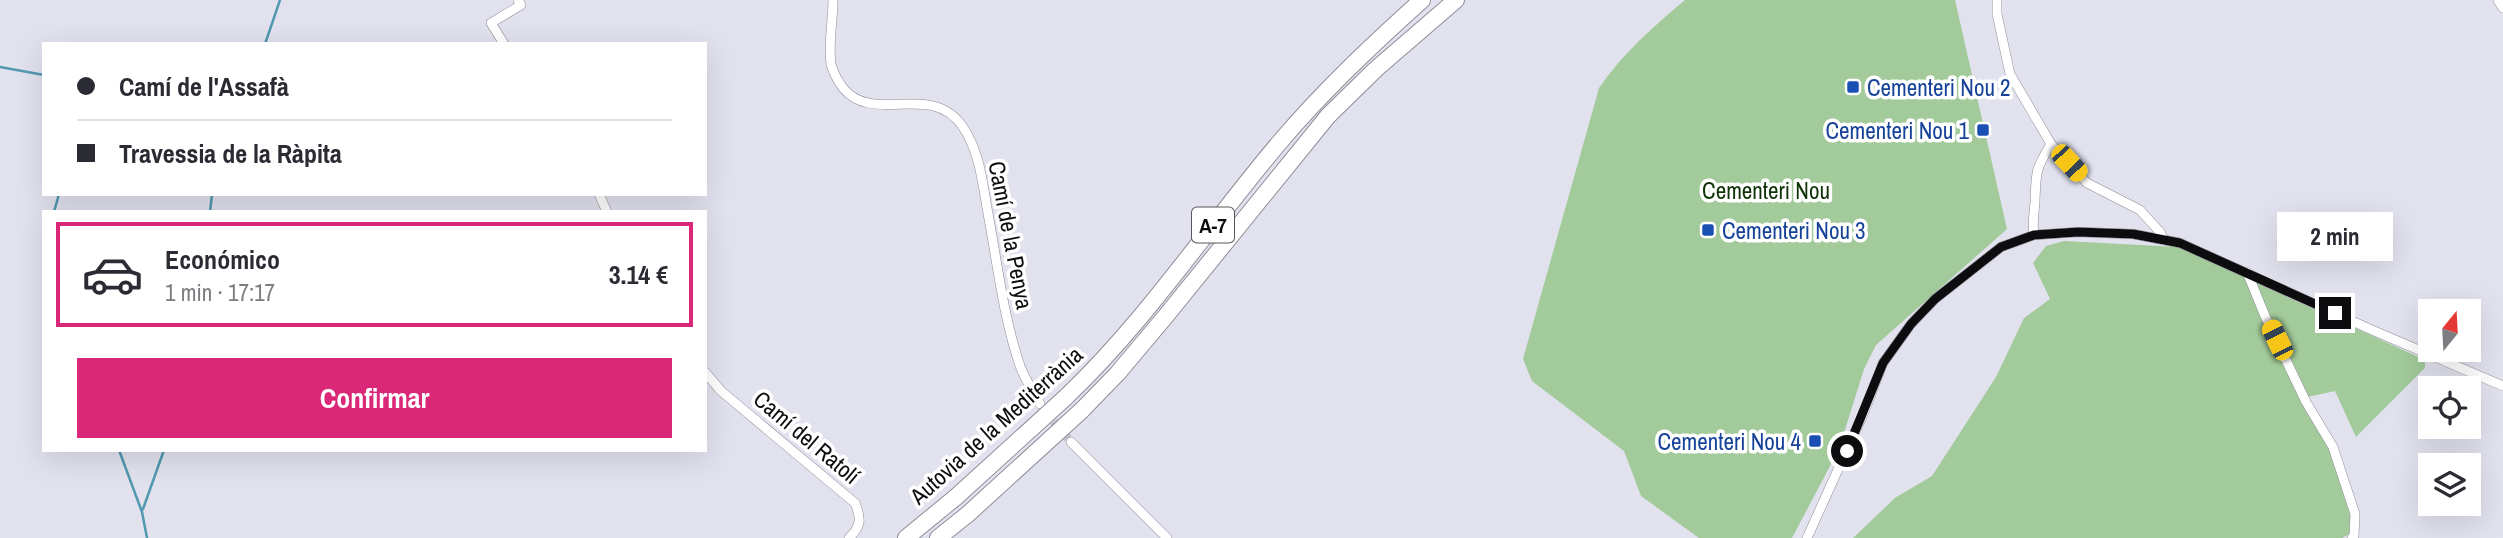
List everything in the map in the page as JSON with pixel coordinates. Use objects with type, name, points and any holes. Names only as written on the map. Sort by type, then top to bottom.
[{"type":"highway","name":"Autovia de la Mediterrània","points":[[905,538],[956,497],[1087,377],[1136,321],[1280,142],[1362,54],[1422,0]]},
{"type":"highway","name":"Autovia de la Mediterrània","points":[[938,538],[1082,411],[1117,374],[1328,116],[1376,69],[1455,0]]},
{"type":"street","points":[[503,42],[491,23],[521,5],[519,0]]},
{"type":"street","name":"Camí de la Penya","points":[[833,0],[831,66],[851,97],[868,104],[920,103],[939,107],[962,125],[977,156],[1009,325],[1021,368],[1040,404]]},
{"type":"street","points":[[1997,0],[1997,14],[2010,74],[2051,144],[2087,183],[2140,210],[2164,240]]},
{"type":"street","points":[[2498,0],[2503,8]]},
{"type":"street","points":[[2034,235],[2034,180],[2040,162],[2051,144]]},
{"type":"street","points":[[1807,538],[1883,363],[1911,324],[1935,299],[2001,247],[2034,235],[2078,232],[2133,234],[2180,243],[2503,386]]},
{"type":"street","points":[[2247,272],[2306,402],[2333,447],[2355,514],[2354,536],[2351,538]]},
{"type":"street","name":"Camí del Ratolí","points":[[707,374],[721,390],[855,503],[861,518],[857,531],[849,538]]},
{"type":"street","points":[[1071,442],[1167,538]]},
{"type":"green space","name":"Cementeri Nou","points":[[1685,0],[1955,0],[2007,229],[1876,345],[1864,369],[1839,449],[1792,538],[1699,538],[1641,496],[1624,451],[1532,381],[1523,359],[1599,88],[1628,52]]},
{"type":"green space","points":[[2064,241],[2178,247],[2418,357],[2418,362],[2425,362],[2425,368],[2356,437],[2335,391],[2307,397],[2331,450],[2355,519],[2351,533],[2342,538],[1853,538],[1895,498],[1932,476],[1996,377],[2024,318],[2050,299],[2033,263],[2046,246]]},
{"type":"waterway","points":[[266,42],[280,0]]},
{"type":"waterway","points":[[0,67],[42,75]]},
{"type":"waterway","points":[[55,210],[58,196]]},
{"type":"waterway","points":[[210,210],[212,196]]},
{"type":"waterway","points":[[120,452],[142,512],[147,538]]},
{"type":"waterway","points":[[143,509],[163,452]]},
{"type":"tunnel","points":[[1045,411],[1071,442]]},
{"type":"place","name":"Cementeri Nou 2","points":[[1853,87]]},
{"type":"place","name":"Cementeri Nou 1","points":[[1983,130]]},
{"type":"place","name":"Cementeri Nou 3","points":[[1708,230]]},
{"type":"place","name":"Cementeri Nou 4","points":[[1815,441]]},
{"type":"route","points":[[1847,451],[1883,363],[1911,324],[1935,299],[2001,247],[2034,235],[2078,232],[2133,234],[2180,243],[2335,313]]}]
